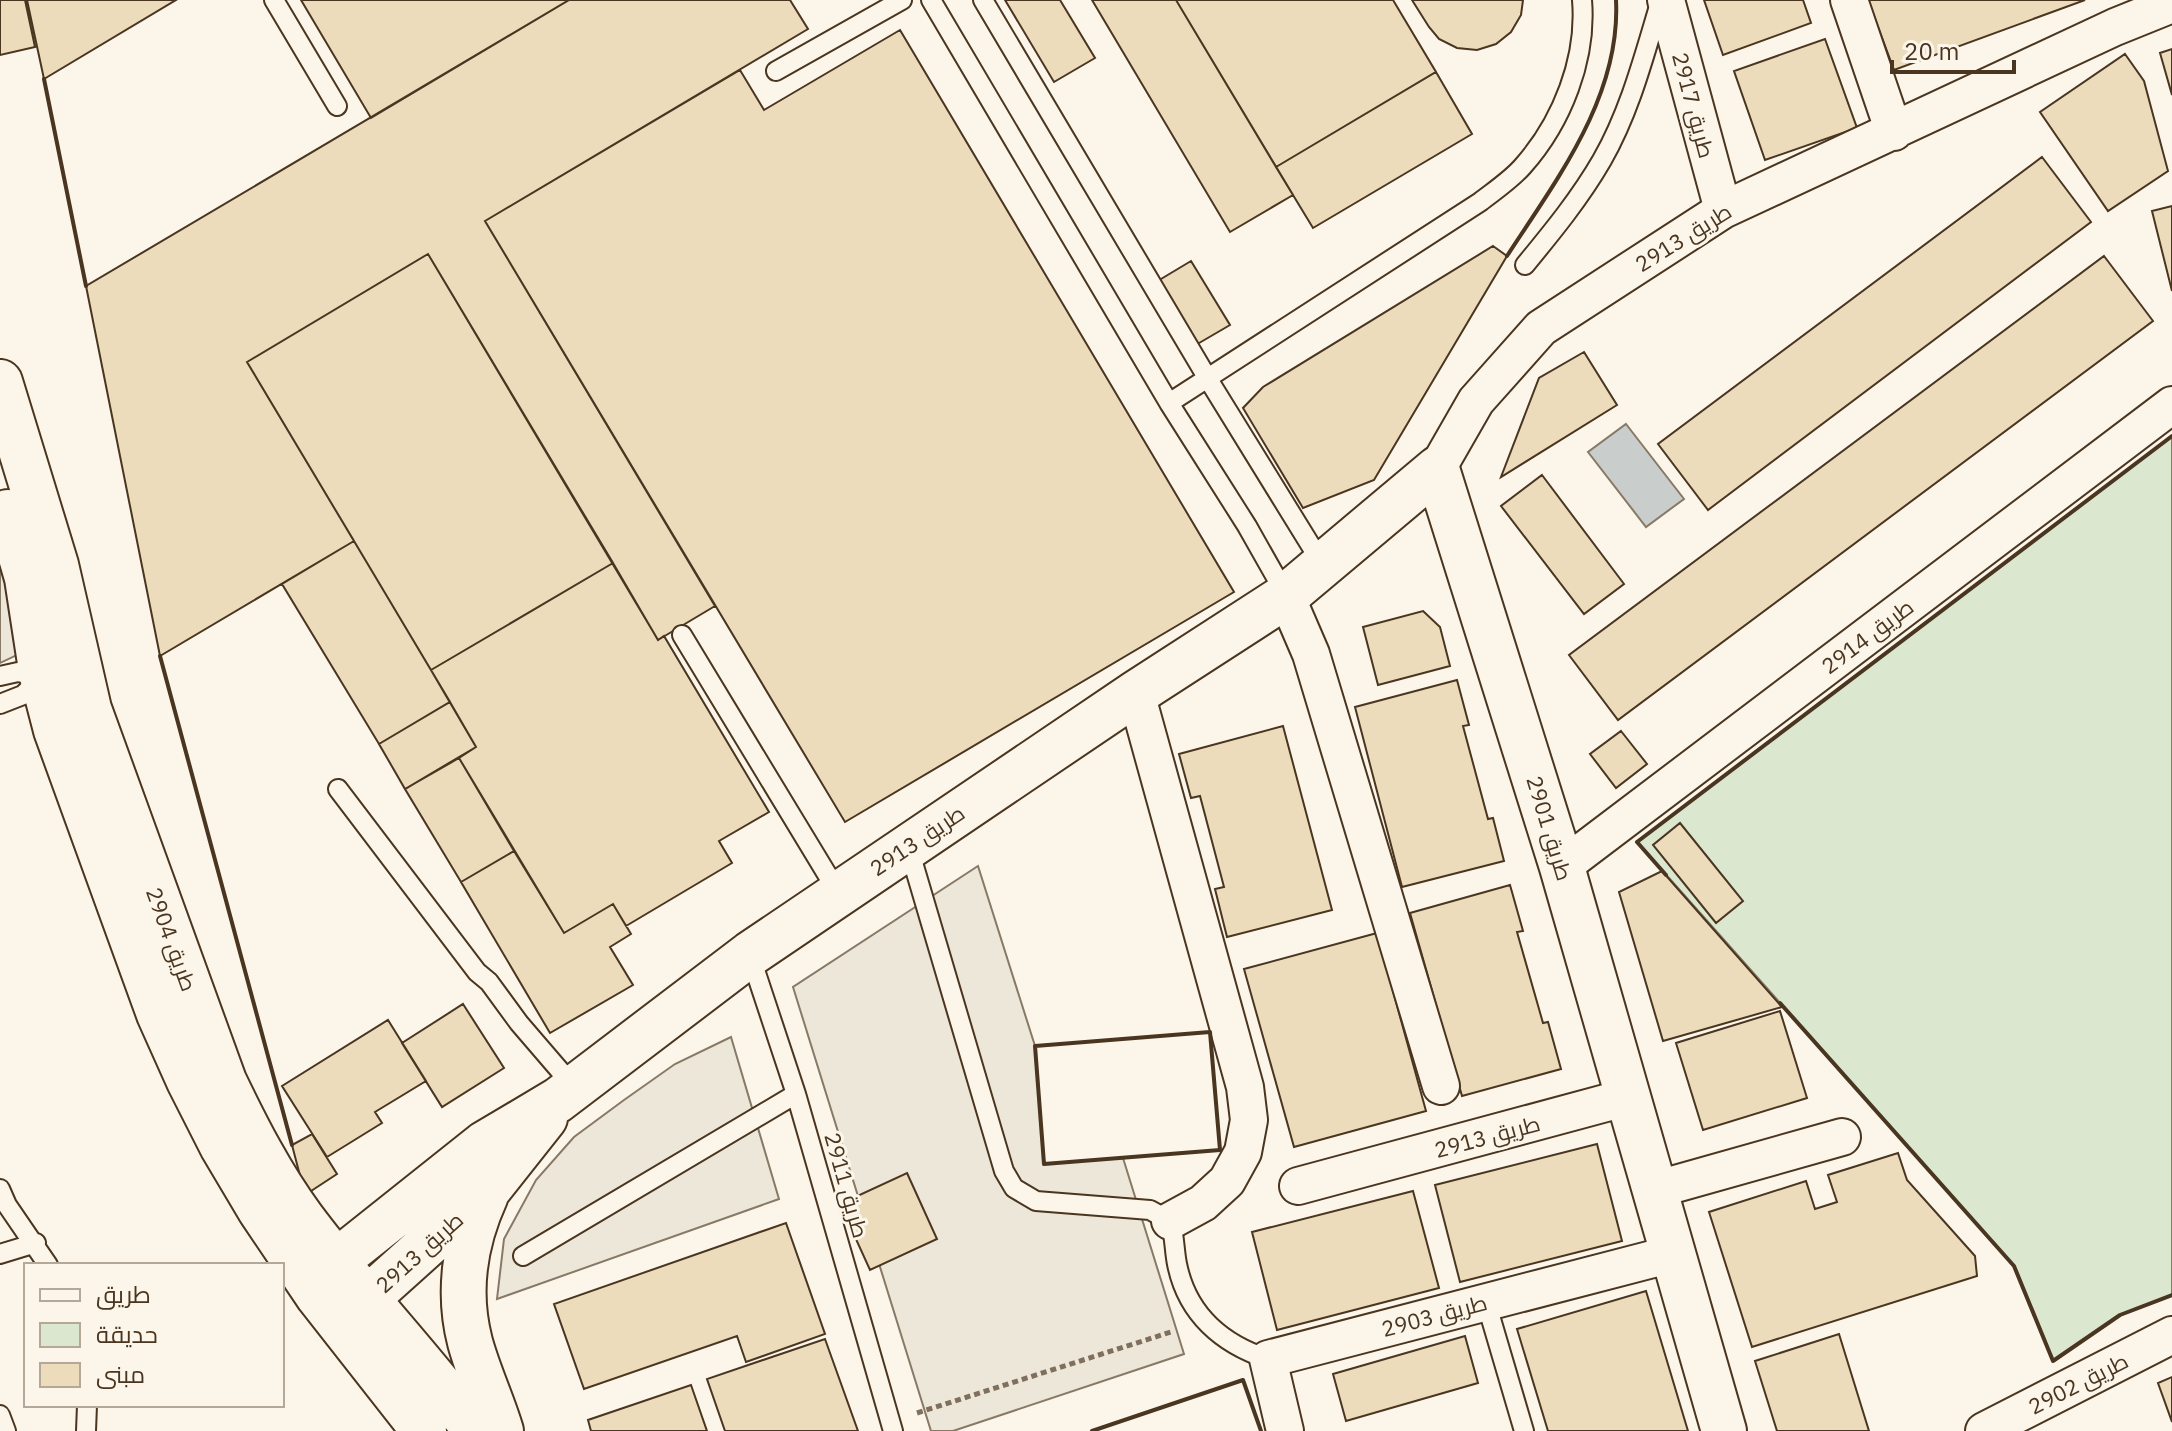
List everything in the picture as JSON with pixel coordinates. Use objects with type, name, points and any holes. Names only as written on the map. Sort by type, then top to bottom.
[{"type":"street","name":"طريق 2917","points":[[1663,0],[1723,210]]},
{"type":"street","points":[[1849,0],[1894,132]]},
{"type":"street","name":"طريق 2913","points":[[335,1292],[484,1144],[566,1093],[750,954],[1136,693],[1286,596],[1324,567],[1437,469],[1476,401],[1541,328],[1723,210],[1894,132],[2110,13],[2172,4]]},
{"type":"street","name":"طريق 2904","points":[[0,382],[56,565],[40,672]]},
{"type":"street","name":"طريق 2914","points":[[1562,867],[2172,405]]},
{"type":"street","name":"طريق 2901","points":[[1437,469],[1562,867],[1724,1431]]},
{"type":"street","name":"طريق 2904","points":[[0,482],[27,578],[40,672],[56,730],[159,1014],[189,1081],[222,1146],[260,1210],[335,1292],[476,1431]]},
{"type":"street","points":[[1286,596],[1311,654],[1441,1086]]},
{"type":"street","points":[[1136,693],[1245,1087],[1249,1120],[1243,1152],[1227,1181],[1203,1203],[1170,1221]]},
{"type":"street","name":"طريق 2913","points":[[335,1292],[488,1190],[566,1093]]},
{"type":"street","name":"طريق 2913","points":[[1298,1186],[1628,1097]]},
{"type":"street","points":[[1654,1190],[1842,1137]]},
{"type":"street","points":[[488,1190],[467,1249],[465,1311],[470,1342],[501,1431]]},
{"type":"street","name":"طريق 2903","points":[[1268,1359],[1672,1254]]},
{"type":"street","name":"طريق 2904","points":[[335,1292],[424,1431]]},
{"type":"street","name":"طريق 2902","points":[[1984,1431],[2172,1335]]},
{"type":"street","points":[[1268,1359],[1285,1431]]},
{"type":"lane","points":[[274,0],[337,106]]},
{"type":"lane","points":[[776,71],[902,0]]},
{"type":"lane","points":[[931,0],[1286,596]]},
{"type":"lane","points":[[983,0],[1208,379],[1324,567]]},
{"type":"lane","points":[[1169,403],[1480,202],[1522,167],[1555,123],[1575,72],[1583,18],[1582,0]]},
{"type":"lane","points":[[1525,265],[1568,214],[1603,158],[1631,97],[1663,0]]},
{"type":"lane","points":[[682,635],[839,894]]},
{"type":"lane","points":[[0,704],[23,695],[40,672]]},
{"type":"lane","points":[[338,789],[477,972],[489,982],[566,1093]]},
{"type":"lane","points":[[908,846],[1004,1171],[1014,1188],[1036,1201],[1150,1210],[1170,1221],[1177,1264],[1189,1297],[1205,1321],[1221,1338],[1243,1351],[1268,1359]]},
{"type":"lane","name":"طريق 2911","points":[[750,954],[796,1094],[892,1426]]},
{"type":"lane","points":[[523,1256],[796,1094]]},
{"type":"lane","points":[[0,1189],[16,1219],[36,1243],[47,1263]]},
{"type":"lane","points":[[0,1254],[36,1243]]},
{"type":"lane","points":[[1486,1302],[1524,1431]]},
{"type":"lane","points":[[86,1431],[87,1407]]},
{"type":"lane","points":[[0,1415],[6,1431]]},
{"type":"path","points":[[892,1426],[1205,1321]]},
{"type":"green space","points":[[2172,436],[2172,1295],[2120,1315],[2053,1361],[2014,1266],[1637,842]]},
{"type":"shaded area","points":[[1626,424],[1684,499],[1646,527],[1588,452]]},
{"type":"shaded area","points":[[0,505],[32,648],[0,663]]},
{"type":"shaded area","points":[[978,866],[1035,1046],[1044,1164],[1123,1158],[1184,1354],[953,1431],[931,1431],[793,987]]},
{"type":"shaded area","points":[[731,1037],[779,1199],[497,1299],[504,1239],[536,1180],[574,1137],[675,1064]]},
{"type":"building","points":[[0,0],[25,0],[35,47],[0,55]]},
{"type":"building","points":[[27,0],[176,0],[44,79]]},
{"type":"building","points":[[301,0],[569,0],[371,118]]},
{"type":"building","points":[[569,0],[790,0],[808,29],[485,221],[715,606],[658,640],[428,254],[247,362],[354,541],[160,656],[86,286]]},
{"type":"building","points":[[1005,0],[1060,0],[1095,58],[1054,82]]},
{"type":"building","points":[[1092,0],[1176,0],[1293,195],[1230,232]]},
{"type":"building","points":[[1176,0],[1393,0],[1436,72],[1276,167]]},
{"type":"building","points":[[1412,0],[1523,0],[1521,15],[1511,32],[1496,44],[1477,50],[1457,48],[1439,39]]},
{"type":"building","points":[[1704,0],[1803,0],[1811,23],[1723,55]]},
{"type":"building","points":[[1868,0],[2085,0],[1894,70]]},
{"type":"building","points":[[900,30],[1234,592],[845,822],[485,221],[740,70],[764,110]]},
{"type":"building","points":[[1825,39],[1857,128],[1765,160],[1734,71]]},
{"type":"building","points":[[2172,49],[2172,95],[2160,53]]},
{"type":"building","points":[[2125,54],[2144,81],[2168,171],[2108,211],[2040,112]]},
{"type":"building","points":[[1436,72],[1472,134],[1313,228],[1276,167]]},
{"type":"building","points":[[2042,157],[2091,222],[1708,510],[1658,444]]},
{"type":"building","points":[[2172,206],[2172,291],[2152,211]]},
{"type":"building","points":[[1493,246],[1507,256],[1374,480],[1303,508],[1243,408],[1263,387]]},
{"type":"building","points":[[428,254],[613,563],[431,670],[247,362]]},
{"type":"building","points":[[2104,256],[2153,321],[1618,720],[1569,655]]},
{"type":"building","points":[[1191,261],[1230,325],[1194,346],[1156,282]]},
{"type":"building","points":[[1584,352],[1617,405],[1501,477],[1539,378]]},
{"type":"building","points":[[1542,475],[1624,584],[1584,614],[1501,506]]},
{"type":"building","points":[[354,541],[450,702],[379,744],[282,584]]},
{"type":"building","points":[[613,563],[658,640],[664,636],[769,812],[719,841],[732,863],[626,926],[613,904],[564,933],[459,758],[476,747],[431,670]]},
{"type":"building","points":[[1423,611],[1440,627],[1450,666],[1378,685],[1363,627]]},
{"type":"building","points":[[1457,680],[1469,725],[1463,726],[1488,819],[1493,818],[1504,861],[1402,887],[1355,707]]},
{"type":"building","points":[[450,702],[476,747],[405,789],[379,744]]},
{"type":"building","points":[[1283,726],[1332,910],[1227,937],[1215,889],[1224,887],[1200,796],[1191,798],[1179,754]]},
{"type":"building","points":[[1621,731],[1647,764],[1616,788],[1590,754]]},
{"type":"building","points":[[459,758],[514,851],[461,882],[405,789]]},
{"type":"building","points":[[1680,823],[1743,901],[1716,923],[1653,845]]},
{"type":"building","points":[[514,851],[564,933],[613,904],[631,934],[610,947],[633,985],[550,1033],[461,882]]},
{"type":"building","points":[[1662,871],[1782,1007],[1663,1041],[1619,892]]},
{"type":"building","points":[[1510,885],[1523,931],[1517,932],[1543,1023],[1548,1022],[1561,1069],[1462,1096],[1410,913]]},
{"type":"building","points":[[1377,933],[1426,1111],[1294,1147],[1244,969]]},
{"type":"building","points":[[463,1004],[504,1068],[442,1107],[402,1043]]},
{"type":"building","points":[[1780,1011],[1807,1098],[1703,1130],[1676,1043]]},
{"type":"building","points":[[388,1020],[426,1081],[375,1112],[382,1123],[327,1157],[282,1086]]},
{"type":"building","points":[[312,1134],[337,1174],[305,1195],[292,1145]]},
{"type":"building","points":[[1597,1144],[1622,1241],[1460,1282],[1435,1185]]},
{"type":"building","points":[[1898,1153],[1907,1180],[1975,1256],[1977,1276],[1752,1347],[1709,1212],[1806,1181],[1815,1209],[1837,1202],[1828,1175]]},
{"type":"building","points":[[907,1173],[937,1239],[870,1270],[840,1204]]},
{"type":"building","points":[[1413,1191],[1439,1288],[1277,1330],[1252,1232]]},
{"type":"building","points":[[786,1223],[825,1334],[746,1362],[737,1336],[584,1389],[554,1304]]},
{"type":"building","points":[[1646,1291],[1688,1431],[1548,1431],[1517,1329]]},
{"type":"building","points":[[1839,1334],[1869,1431],[1777,1431],[1755,1361]]},
{"type":"building","points":[[1465,1336],[1478,1383],[1346,1421],[1333,1374]]},
{"type":"building","points":[[825,1339],[858,1431],[725,1431],[707,1379]]},
{"type":"building","points":[[2172,1377],[2172,1422],[2158,1383]]},
{"type":"building","points":[[691,1385],[707,1431],[591,1431],[588,1420]]},
{"type":"wall","points":[[1507,256],[1565,166],[1597,103],[1615,35],[1616,0]]},
{"type":"wall","points":[[44,79],[86,286]]},
{"type":"wall","points":[[1666,875],[1637,842],[2172,436]]},
{"type":"wall","points":[[160,656],[292,1145]]},
{"type":"wall","points":[[1780,1003],[2014,1266],[2053,1361],[2120,1315],[2172,1295]]},
{"type":"wall","points":[[1210,1032],[1220,1150],[1044,1164],[1035,1046],[1210,1032]]},
{"type":"wall","points":[[1092,1431],[1243,1380],[1261,1431]]}]
